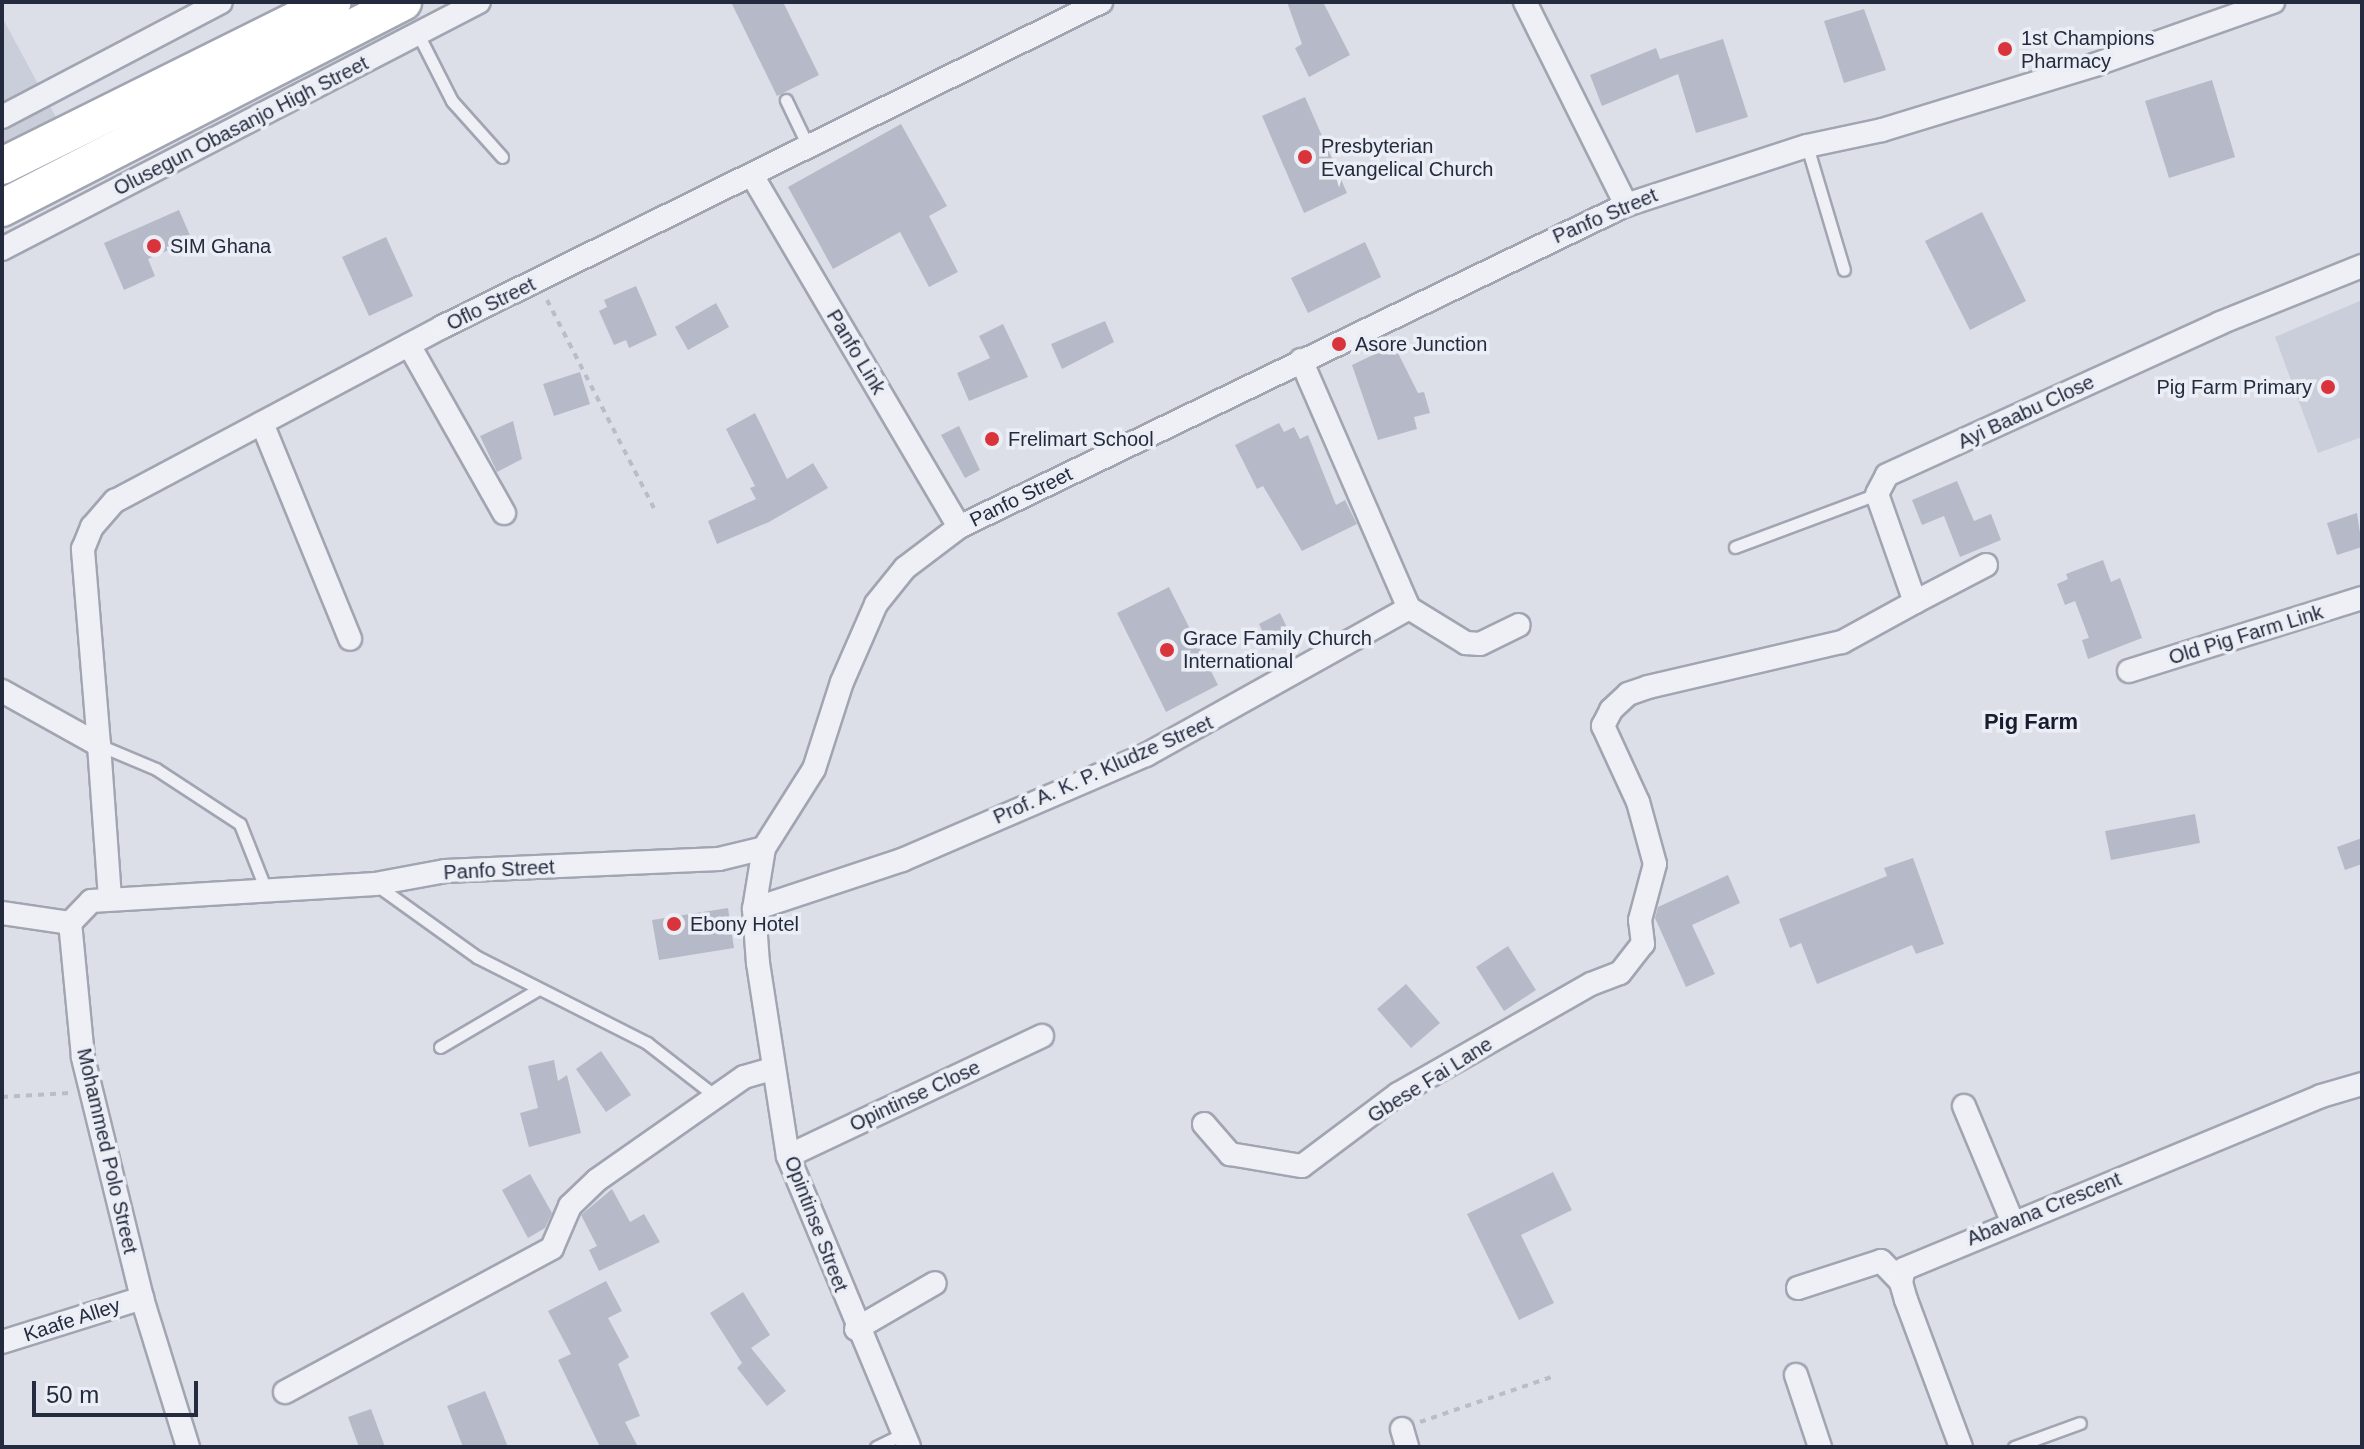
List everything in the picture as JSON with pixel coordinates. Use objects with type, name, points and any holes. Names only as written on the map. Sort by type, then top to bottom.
[{"type":"main road","points":[[2,166],[323,4]]},
{"type":"main road","name":"Olusegun Obasanjo High Street","points":[[2,208],[410,18]]},
{"type":"street","points":[[2,117],[221,2]]},
{"type":"street","name":"Olusegun Obasanjo High Street","points":[[2,249],[410,18],[479,2]]},
{"type":"street","name":"Oflo Street","points":[[99,745],[83,549],[92,527],[115,501],[409,345],[753,177],[1066,10],[1101,2]]},
{"type":"street","points":[[1525,2],[1626,205]]},
{"type":"street","name":"Panfo Street","points":[[110,898],[375,884],[445,871],[719,859],[764,848],[814,769],[876,604],[905,568],[959,527],[1626,205],[1807,146],[1882,130],[2079,70],[2273,2]]},
{"type":"street","name":"Panfo Link","points":[[753,177],[959,527]]},
{"type":"street","name":"Ayi Baabu Close","points":[[1877,494],[1887,475],[2220,323],[2362,266]]},
{"type":"street","points":[[409,345],[504,513]]},
{"type":"street","points":[[1301,360],[1409,608],[1466,643],[1480,644],[1519,625]]},
{"type":"street","points":[[262,423],[350,639]]},
{"type":"street","points":[[1877,494],[1915,602],[1986,565]]},
{"type":"street","name":"Old Pig Farm Link","points":[[2129,671],[2362,598]]},
{"type":"street","name":"Gbese Fai Lane","points":[[1204,1124],[1230,1154],[1302,1166],[1398,1094],[1591,984],[1620,973],[1643,944],[1640,920],[1655,864],[1638,802],[1603,726],[1611,710],[1628,694],[1648,687],[1842,642],[1915,602]]},
{"type":"street","name":"Prof. A. K. P. Kludze Street","points":[[754,909],[902,860],[1146,755],[1409,608]]},
{"type":"street","points":[[2,691],[99,745],[110,898],[91,901],[70,923],[2,913]]},
{"type":"street","name":"Opintinse Street","points":[[764,848],[754,909],[772,1069],[788,1156],[856,1329],[906,1441]]},
{"type":"street","name":"Mohammed Polo Street","points":[[70,923],[83,1057],[142,1298],[188,1447]]},
{"type":"street","name":"Opintinse Close","points":[[788,1156],[1042,1036]]},
{"type":"street","points":[[285,1392],[552,1248],[583,1191],[744,1077],[772,1069]]},
{"type":"street","name":"Abavana Crescent","points":[[1901,1282],[1904,1269],[2012,1221],[2362,1084]]},
{"type":"street","points":[[1964,1106],[2012,1221]]},
{"type":"street","points":[[1798,1288],[1881,1261],[1901,1282],[1961,1447]]},
{"type":"street","points":[[856,1329],[935,1283]]},
{"type":"street","name":"Kaafe Alley","points":[[2,1342],[142,1298]]},
{"type":"street","points":[[1796,1375],[1820,1447]]},
{"type":"lane","points":[[410,18],[452,101],[502,157]]},
{"type":"lane","points":[[786,100],[809,148]]},
{"type":"lane","points":[[1807,146],[1844,270]]},
{"type":"lane","points":[[1735,547],[1877,494]]},
{"type":"lane","points":[[99,745],[156,769],[240,824],[266,890]]},
{"type":"lane","points":[[375,884],[477,957],[647,1043],[715,1096]]},
{"type":"lane","points":[[440,1047],[537,990]]},
{"type":"lane","points":[[2014,1447],[2080,1423]]},
{"type":"lane","points":[[876,1447],[906,1441]]},
{"type":"path","points":[[537,281],[654,508]]},
{"type":"path","points":[[2,1097],[91,1092]]},
{"type":"path","points":[[1404,1438],[1554,1376]]},
{"type":"shaded area","points":[[2,17],[58,121],[2,147]]},
{"type":"shaded area","name":"Pig Farm Primary","points":[[2362,300],[2362,437],[2318,453],[2275,337]]},
{"type":"building","points":[[731,2],[783,2],[819,75],[777,96]]},
{"type":"building","points":[[1287,2],[1323,2],[1350,55],[1309,77],[1295,48],[1302,44]]},
{"type":"building","points":[[1864,9],[1886,70],[1844,83],[1824,21]]},
{"type":"building","points":[[1723,39],[1748,117],[1696,133],[1678,74],[1602,106],[1590,75],[1656,48],[1660,59]]},
{"type":"building","points":[[2212,80],[2235,157],[2169,178],[2145,101]]},
{"type":"building","points":[[1305,97],[1347,193],[1304,213],[1262,116]]},
{"type":"building","points":[[901,124],[947,206],[929,216],[958,272],[929,287],[900,232],[833,269],[788,187]]},
{"type":"building","points":[[179,210],[192,240],[148,259],[155,276],[124,290],[104,243]]},
{"type":"building","points":[[1982,212],[2026,301],[1970,330],[1925,241]]},
{"type":"building","points":[[386,237],[413,296],[369,316],[342,257]]},
{"type":"building","points":[[1365,242],[1381,277],[1308,313],[1291,278]]},
{"type":"building","points":[[636,286],[657,335],[629,348],[626,340],[614,345],[599,311],[607,307],[604,300]]},
{"type":"building","points":[[716,303],[729,327],[688,350],[675,327]]},
{"type":"building","points":[[1105,321],[1114,342],[1062,369],[1051,344]]},
{"type":"building","points":[[1003,324],[1028,377],[969,401],[957,373],[990,358],[979,336]]},
{"type":"building","points":[[1394,345],[1418,393],[1424,392],[1430,413],[1414,417],[1417,429],[1378,440],[1352,365]]},
{"type":"building","points":[[580,372],[590,404],[554,416],[543,384]]},
{"type":"building","points":[[755,413],[787,479],[813,463],[828,488],[769,522],[717,544],[708,521],[756,499],[750,488],[755,486],[726,429]]},
{"type":"building","points":[[513,421],[522,459],[497,472],[480,436]]},
{"type":"building","points":[[1279,423],[1284,432],[1294,427],[1300,439],[1308,435],[1336,505],[1345,500],[1357,524],[1302,551],[1263,486],[1257,489],[1235,445]]},
{"type":"building","points":[[959,426],[980,470],[965,478],[941,435]]},
{"type":"building","points":[[1957,481],[1974,521],[1991,514],[2001,540],[1960,557],[1944,516],[1922,525],[1912,500]]},
{"type":"building","points":[[2357,513],[2362,547],[2337,555],[2327,523]]},
{"type":"building","points":[[2103,560],[2111,582],[2120,578],[2142,638],[2088,659],[2082,640],[2089,638],[2075,601],[2065,605],[2057,584],[2068,579],[2066,574]]},
{"type":"building","points":[[1169,587],[1218,685],[1166,712],[1117,613]]},
{"type":"building","points":[[1280,613],[1293,640],[1272,650],[1259,624]]},
{"type":"building","points":[[2195,814],[2200,843],[2111,860],[2105,831]]},
{"type":"building","points":[[2362,838],[2362,864],[2345,870],[2337,847]]},
{"type":"building","points":[[1913,858],[1944,944],[1916,954],[1912,945],[1817,984],[1801,943],[1790,948],[1779,919],[1887,876],[1884,868]]},
{"type":"building","points":[[1728,875],[1740,903],[1692,925],[1715,974],[1686,987],[1655,918],[1658,907]]},
{"type":"building","points":[[728,908],[734,948],[659,960],[652,920]]},
{"type":"building","points":[[1508,946],[1536,990],[1504,1011],[1476,967]]},
{"type":"building","points":[[1406,984],[1440,1023],[1411,1048],[1377,1009]]},
{"type":"building","points":[[601,1051],[631,1095],[606,1112],[576,1069]]},
{"type":"building","points":[[554,1060],[558,1081],[567,1075],[581,1133],[529,1147],[520,1113],[538,1108],[528,1066]]},
{"type":"building","points":[[1553,1172],[1572,1210],[1521,1235],[1554,1303],[1519,1320],[1467,1214]]},
{"type":"building","points":[[530,1174],[552,1213],[545,1228],[528,1238],[502,1190]]},
{"type":"building","points":[[612,1189],[630,1222],[644,1214],[660,1242],[599,1271],[589,1250],[597,1246],[581,1215]]},
{"type":"building","points":[[606,1281],[622,1311],[608,1318],[629,1357],[618,1364],[640,1416],[625,1422],[638,1447],[600,1447],[558,1360],[571,1354],[548,1311]]},
{"type":"building","points":[[743,1292],[770,1335],[751,1348],[786,1391],[767,1406],[737,1368],[742,1363],[710,1313]]},
{"type":"building","points":[[485,1391],[508,1447],[463,1447],[447,1406]]},
{"type":"building","points":[[371,1409],[385,1447],[359,1447],[348,1417]]},
{"type":"place","name":"1st Champions Pharmacy","points":[[2005,49]]},
{"type":"place","name":"Presbyterian Evangelical Church","points":[[1305,157]]},
{"type":"place","name":"SIM Ghana","points":[[154,246]]},
{"type":"place","name":"Asore Junction","points":[[1339,344]]},
{"type":"place","name":"Pig Farm Primary","points":[[2328,387]]},
{"type":"place","name":"Frelimart School","points":[[992,439]]},
{"type":"place","name":"Grace Family Church International","points":[[1167,650]]},
{"type":"place","name":"Ebony Hotel","points":[[674,924]]},
{"type":"district","name":"Pig Farm","points":[[2031,722]]}]
